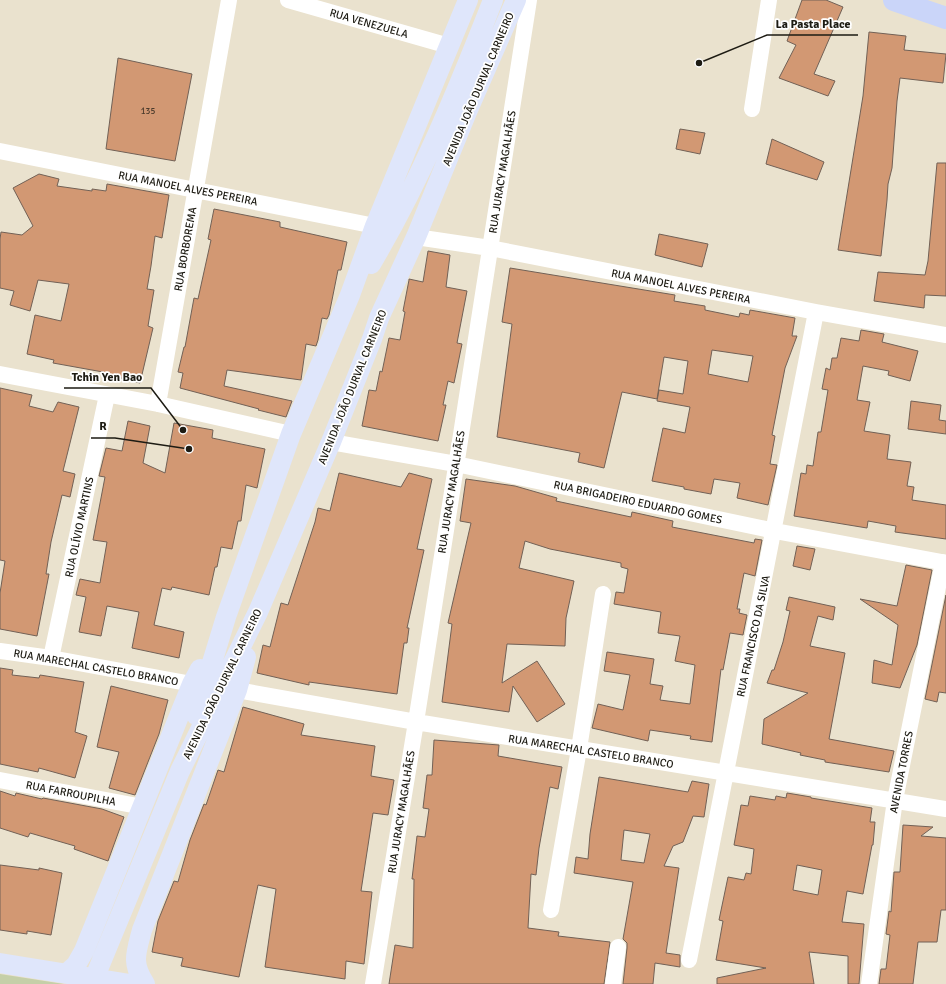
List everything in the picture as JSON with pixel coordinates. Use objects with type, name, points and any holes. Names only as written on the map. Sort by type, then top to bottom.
[{"type":"highway","points":[[894,0],[946,18]]},
{"type":"main road","name":"AVENIDA JOÃO DURVAL CARNEIRO","points":[[180,771],[226,617],[291,434],[350,295],[375,226],[468,0]]},
{"type":"main road","points":[[350,295],[383,244],[414,184],[448,108],[493,0]]},
{"type":"main road","name":"AVENIDA JOÃO DURVAL CARNEIRO","points":[[92,984],[180,771],[258,612],[331,442],[384,306],[416,237],[467,112],[516,0]]},
{"type":"main road","points":[[384,306],[389,279],[414,184]]},
{"type":"main road","points":[[145,984],[138,974],[135,955],[142,930],[237,690],[258,612]]},
{"type":"main road","points":[[67,973],[76,965],[84,951],[192,684],[226,617]]},
{"type":"main road","points":[[103,906],[104,916],[109,925],[120,932],[131,933],[142,930]]},
{"type":"main road","points":[[0,963],[130,984]]},
{"type":"street","name":"RUA BORBOREMA","points":[[158,404],[229,0]]},
{"type":"street","name":"RUA VENEZUELA","points":[[288,0],[449,46]]},
{"type":"street","name":"RUA JURACY MAGALHÃES","points":[[373,984],[416,722],[529,0]]},
{"type":"street","points":[[752,108],[769,0]]},
{"type":"street","name":"RUA MANOEL ALVES PEREIRA","points":[[0,151],[375,226]]},
{"type":"street","name":"RUA MANOEL ALVES PEREIRA","points":[[416,237],[490,248],[816,312],[946,335]]},
{"type":"street","name":"RUA FRANCISCO DA SILVA","points":[[689,960],[725,773],[775,531],[816,312]]},
{"type":"street","points":[[0,374],[158,404],[291,434]]},
{"type":"street","name":"RUA OLÍVIO MARTINS","points":[[51,658],[107,395]]},
{"type":"street","name":"RUA BRIGADEIRO EDUARDO GOMES","points":[[331,442],[456,464],[775,531],[945,562]]},
{"type":"street","name":"AVENIDA TORRES","points":[[869,984],[895,800],[945,562]]},
{"type":"street","points":[[551,910],[579,750],[603,594]]},
{"type":"street","name":"RUA MARECHAL CASTELO BRANCO","points":[[0,650],[192,684]]},
{"type":"street","name":"RUA MARECHAL CASTELO BRANCO","points":[[237,690],[579,750],[946,809]]},
{"type":"street","name":"RUA FARROUPILHA","points":[[0,780],[143,807]]},
{"type":"street","points":[[613,984],[618,947]]},
{"type":"green space","points":[[0,974],[64,984],[0,984]]},
{"type":"building","points":[[802,0],[826,0],[843,7],[814,74],[835,81],[828,96],[779,78],[796,45],[787,41]]},
{"type":"building","points":[[869,32],[906,36],[904,50],[946,54],[943,83],[900,78],[892,168],[888,184],[881,256],[838,250],[863,96]]},
{"type":"building","points":[[118,58],[192,74],[175,161],[106,149]]},
{"type":"building","points":[[680,129],[705,133],[700,154],[676,149]]},
{"type":"building","points":[[772,139],[824,162],[817,180],[766,164]]},
{"type":"building","points":[[937,163],[946,163],[946,296],[925,295],[924,308],[874,301],[878,272],[925,275],[928,261]]},
{"type":"building","points":[[39,174],[59,179],[57,186],[92,191],[92,189],[106,191],[107,184],[169,195],[162,238],[155,236],[147,289],[154,290],[148,326],[153,328],[140,383],[102,373],[103,372],[53,363],[54,360],[27,354],[35,315],[61,321],[69,284],[38,280],[30,311],[10,305],[14,291],[0,288],[1,232],[22,235],[33,226],[13,188]]},
{"type":"building","points":[[214,209],[280,222],[280,227],[347,242],[341,270],[338,270],[329,315],[327,319],[322,318],[316,346],[306,344],[301,380],[227,370],[224,386],[292,401],[286,417],[180,388],[183,373],[178,372],[185,347],[194,298],[198,299],[211,240],[208,239]]},
{"type":"building","points":[[659,234],[708,244],[702,267],[655,255]]},
{"type":"building","points":[[428,251],[450,255],[446,287],[467,291],[457,343],[462,344],[454,383],[448,381],[443,405],[446,405],[438,441],[362,426],[369,390],[376,391],[380,371],[382,372],[389,338],[400,340],[405,312],[403,311],[409,279],[423,282]]},
{"type":"building","points":[[510,268],[675,295],[674,301],[705,306],[705,310],[739,317],[740,313],[749,315],[750,310],[795,318],[792,336],[797,336],[785,368],[772,435],[775,436],[770,464],[777,465],[768,505],[737,498],[740,483],[714,479],[711,494],[652,481],[663,428],[685,433],[690,407],[657,401],[659,390],[683,394],[688,361],[664,357],[657,399],[622,392],[604,468],[578,462],[580,453],[497,437],[512,324],[502,322]],"holes":[[[712,350],[753,356],[748,382],[708,374]]]},
{"type":"building","points":[[861,330],[884,334],[882,342],[918,351],[910,381],[888,375],[889,371],[863,366],[857,400],[870,402],[864,431],[890,435],[887,459],[911,462],[907,486],[914,487],[912,500],[946,505],[946,539],[895,532],[896,526],[868,521],[867,528],[794,516],[801,473],[806,474],[807,465],[813,466],[818,432],[821,432],[828,390],[822,389],[826,368],[830,370],[832,358],[837,358],[841,338],[859,341]]},
{"type":"building","points":[[0,388],[32,395],[29,406],[53,412],[58,402],[79,407],[63,471],[75,474],[70,497],[62,495],[51,542],[46,574],[49,574],[37,636],[0,629],[0,593],[5,561],[0,560]]},
{"type":"building","points":[[911,401],[941,405],[939,420],[946,421],[946,434],[908,429]]},
{"type":"building","points":[[128,421],[150,426],[143,463],[165,473],[174,423],[213,430],[212,438],[265,449],[257,488],[246,485],[241,521],[238,521],[232,549],[221,547],[209,595],[172,587],[171,590],[162,588],[154,625],[184,632],[179,658],[132,648],[139,612],[107,606],[101,636],[79,632],[86,597],[76,595],[80,579],[100,583],[107,542],[93,540],[105,477],[99,476],[106,448],[122,451]]},
{"type":"building","points":[[339,473],[401,487],[409,473],[432,479],[417,549],[424,550],[407,628],[409,628],[407,643],[404,643],[397,694],[309,682],[309,685],[257,673],[263,645],[270,647],[281,603],[288,605],[315,522],[318,508],[330,511]]},
{"type":"building","points":[[466,479],[515,486],[557,498],[556,501],[631,517],[632,512],[673,521],[672,527],[754,543],[755,539],[762,540],[755,576],[744,573],[737,609],[740,609],[739,613],[747,615],[743,635],[730,633],[723,670],[721,669],[712,742],[690,739],[691,736],[650,730],[648,741],[592,728],[598,704],[623,710],[630,675],[604,671],[607,652],[654,659],[650,684],[663,686],[660,700],[690,704],[695,665],[675,661],[680,636],[658,633],[661,612],[614,604],[616,592],[624,593],[628,569],[621,567],[621,563],[550,549],[525,541],[519,568],[574,581],[566,618],[565,646],[507,644],[502,683],[537,661],[565,704],[537,722],[513,686],[509,712],[442,702],[452,624],[448,623],[471,523],[460,521]]},
{"type":"building","points":[[797,546],[815,549],[810,570],[793,566]]},
{"type":"building","points":[[906,565],[932,570],[917,645],[900,688],[872,683],[874,660],[892,665],[898,625],[860,599],[897,606]]},
{"type":"building","points":[[946,595],[946,693],[939,692],[937,702],[925,699]]},
{"type":"building","points":[[789,597],[835,607],[833,620],[818,616],[810,646],[845,653],[829,739],[894,751],[889,772],[825,762],[825,760],[800,755],[801,753],[762,744],[764,719],[808,693],[767,683],[772,670],[774,670],[783,642],[790,611],[786,610]]},
{"type":"building","points":[[0,668],[13,670],[12,675],[39,678],[40,675],[84,682],[75,732],[87,736],[75,778],[39,768],[38,772],[0,764]]},
{"type":"building","points":[[111,686],[168,700],[159,734],[135,795],[109,788],[119,752],[97,747]]},
{"type":"building","points":[[243,707],[304,724],[301,735],[375,746],[371,776],[394,780],[388,815],[373,813],[361,891],[372,892],[364,964],[346,961],[345,979],[265,967],[276,889],[258,885],[239,977],[181,966],[183,958],[152,952],[158,921],[174,881],[178,882],[190,840],[204,804],[206,805],[218,770],[224,772]]},
{"type":"building","points":[[434,740],[499,745],[498,756],[562,767],[558,789],[550,787],[539,848],[536,875],[531,874],[528,928],[559,932],[558,936],[610,942],[604,984],[389,984],[395,945],[413,948],[414,879],[412,879],[417,836],[425,837],[429,809],[423,808],[427,775],[432,775]]},
{"type":"building","points":[[599,777],[688,792],[692,781],[709,784],[704,817],[693,816],[683,842],[673,846],[664,866],[679,868],[666,953],[680,955],[680,967],[655,963],[653,984],[623,984],[627,943],[623,939],[633,882],[574,873],[576,857],[588,859],[590,834]],"holes":[[[624,830],[650,834],[644,863],[621,860]]]},
{"type":"building","points":[[0,791],[15,796],[16,793],[102,809],[124,817],[108,861],[74,849],[75,846],[30,833],[28,837],[0,828]]},
{"type":"building","points":[[787,793],[872,808],[870,822],[875,822],[873,845],[863,894],[847,891],[842,922],[864,924],[859,984],[848,984],[848,956],[809,952],[814,984],[717,984],[717,978],[766,968],[716,960],[723,921],[719,920],[728,877],[744,880],[746,873],[751,874],[754,849],[734,845],[741,805],[748,806],[750,796],[775,800],[776,796],[786,798]],"holes":[[[797,865],[822,870],[818,895],[793,890]]]},
{"type":"building","points":[[903,825],[933,827],[921,836],[946,838],[946,910],[941,910],[937,942],[918,942],[913,984],[879,984],[881,969],[886,969],[890,935],[886,934],[889,911],[891,912],[894,872],[900,872]]},
{"type":"building","points":[[0,865],[39,870],[39,868],[62,873],[51,935],[27,931],[27,934],[0,930]]},
{"type":"place","name":"La Pasta Place","points":[[699,63]]},
{"type":"place","name":"Tchin Yen Bao","points":[[183,430]]},
{"type":"place","name":"R","points":[[189,449]]}]
